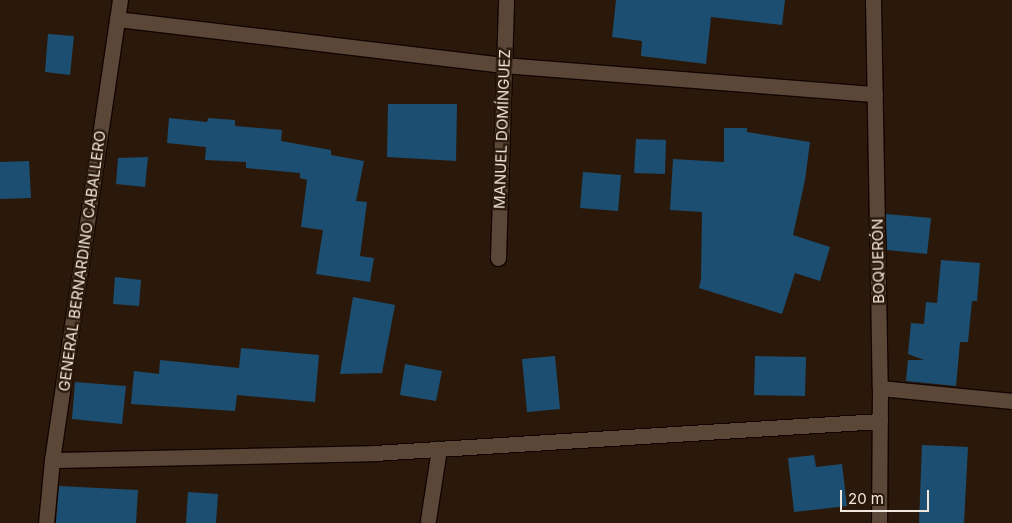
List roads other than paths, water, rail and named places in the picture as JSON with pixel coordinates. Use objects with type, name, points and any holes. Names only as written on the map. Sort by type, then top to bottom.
[{"type":"street","name":"GENERAL BERNARDINO CABALLERO","points":[[46,523],[52,460],[120,0]]},
{"type":"street","name":"MANUEL DOMÍNGUEZ","points":[[498,258],[506,0]]},
{"type":"street","name":"BOQUERÓN","points":[[873,0],[880,388],[879,523]]},
{"type":"street","points":[[118,19],[504,65],[875,94]]},
{"type":"street","points":[[880,388],[1012,401]]},
{"type":"street","points":[[52,460],[439,449],[880,421]]},
{"type":"street","points":[[428,520],[439,449]]}]
